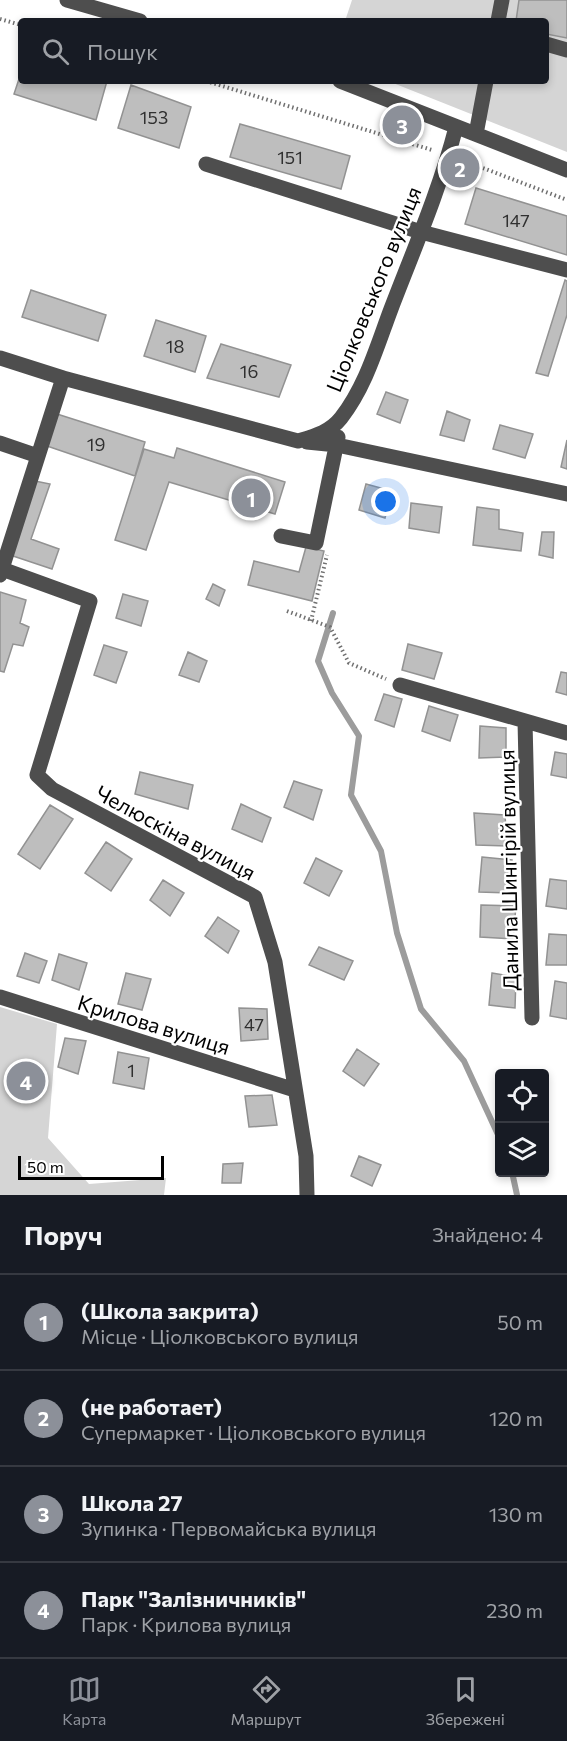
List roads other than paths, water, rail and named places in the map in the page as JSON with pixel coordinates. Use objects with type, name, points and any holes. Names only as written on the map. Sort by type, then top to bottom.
[{"type":"street","points":[[67,0],[130,18]]},
{"type":"street","points":[[499,18],[502,0]]},
{"type":"street","points":[[549,45],[567,50]]},
{"type":"street","points":[[348,84],[567,170]]},
{"type":"street","points":[[476,134],[485,84]]},
{"type":"street","name":"Ціолковського вулиця","points":[[298,441],[324,434],[340,419],[359,390],[421,232],[449,155],[456,127]]},
{"type":"street","points":[[206,164],[421,232],[567,270]]},
{"type":"street","points":[[0,358],[63,378],[298,441],[337,445],[567,494]]},
{"type":"street","points":[[1,572],[63,378]]},
{"type":"street","points":[[281,536],[316,543],[337,445],[340,419]]},
{"type":"street","points":[[0,444],[38,456]]},
{"type":"street","name":"Челюскіна вулиця","points":[[1,572],[90,601],[37,775],[52,789],[255,897],[274,962],[306,1156],[307,1195]]},
{"type":"street","name":"Данила Шингірій вулиця","points":[[400,685],[567,733]]},
{"type":"street","name":"Данила Шингірій вулиця","points":[[525,721],[532,1018]]},
{"type":"street","name":"Крилова вулиця","points":[[0,997],[295,1090]]},
{"type":"waterway","points":[[333,613],[318,661],[332,693],[359,736],[351,795],[381,851],[397,933],[421,1009],[464,1061],[495,1128]]},
{"type":"waterway","points":[[513,1177],[517,1195]]},
{"type":"place","name":"Школа 27","points":[[402,125]]},
{"type":"place","name":"(не работает)","points":[[460,168]]},
{"type":"place","name":"(Школа закрита)","points":[[251,498]]},
{"type":"place","name":"Парк \"Залізничників\"","points":[[26,1081]]}]
